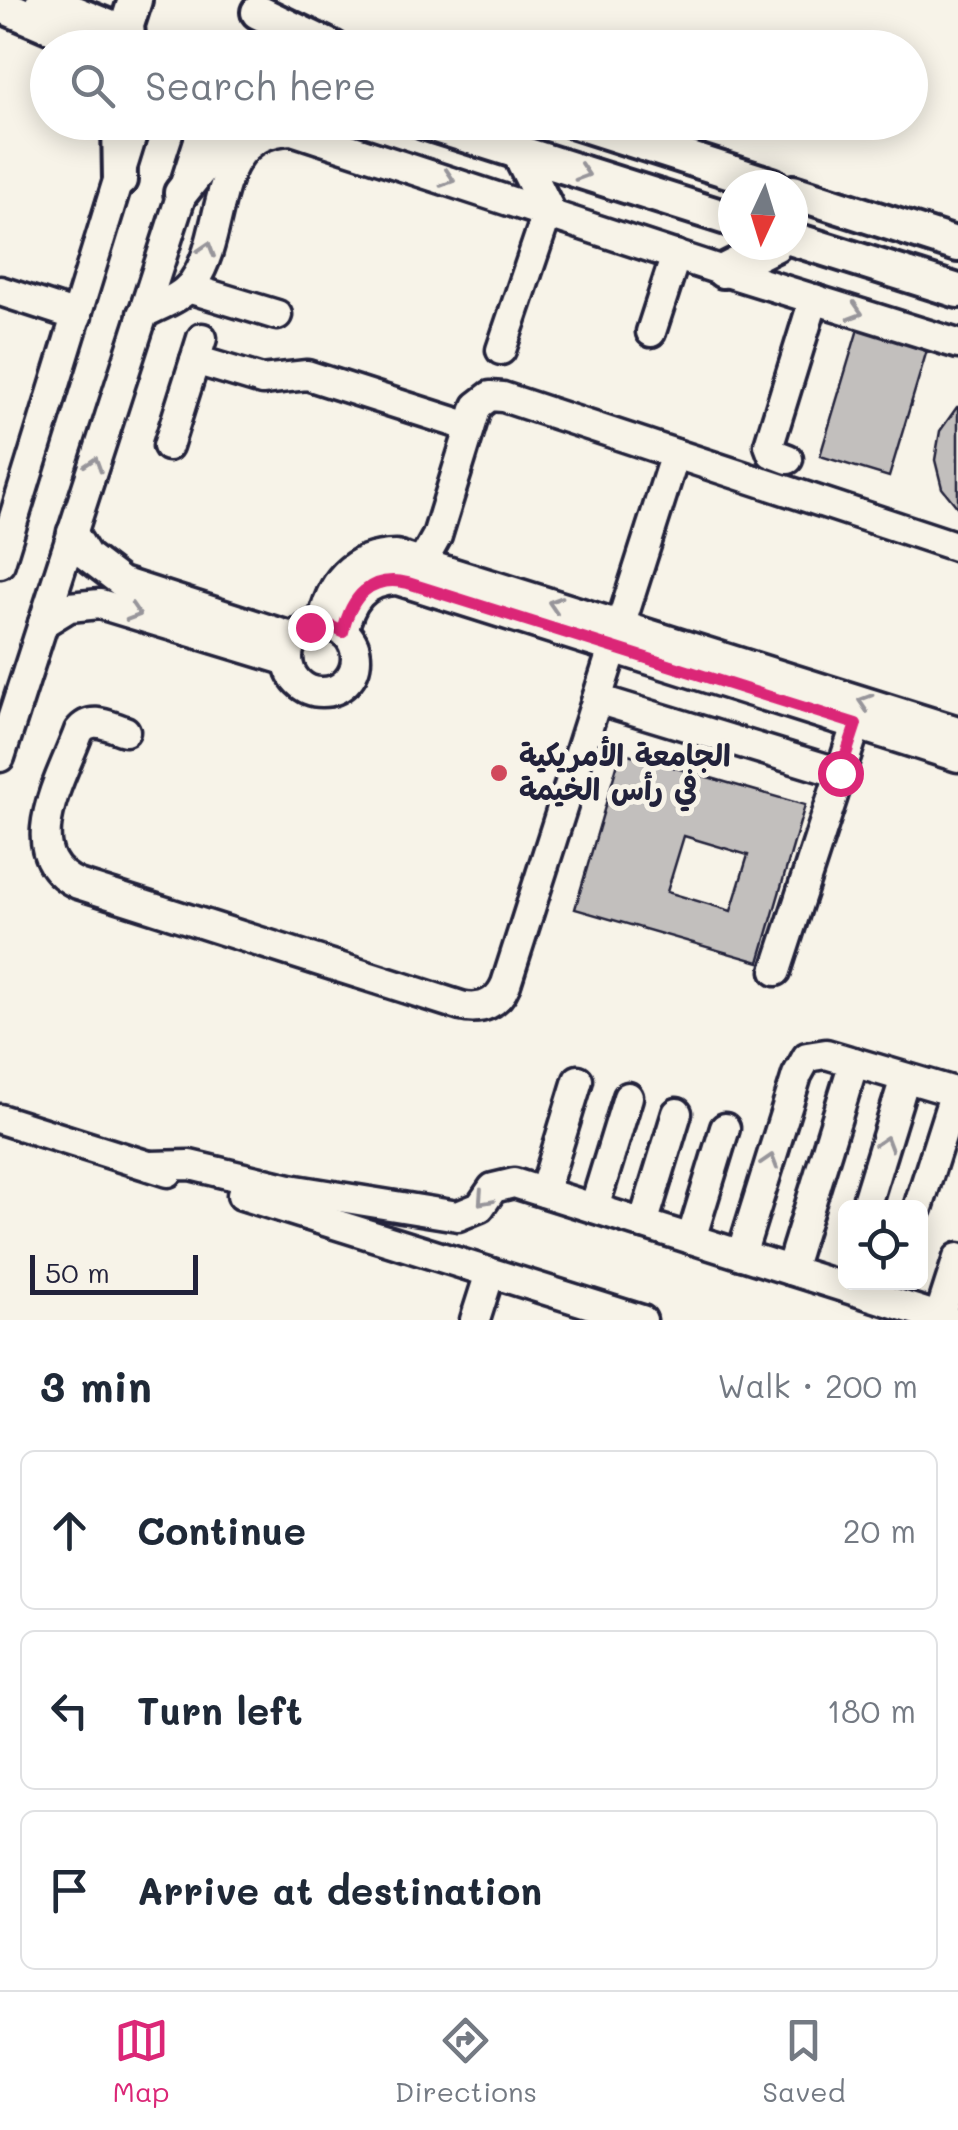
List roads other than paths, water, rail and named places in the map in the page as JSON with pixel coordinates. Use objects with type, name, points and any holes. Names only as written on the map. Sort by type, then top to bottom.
[{"type":"main road","points":[[43,0],[111,30]]},
{"type":"main road","points":[[127,30],[135,0]]},
{"type":"main road","points":[[0,5],[61,30]]},
{"type":"main road","points":[[256,6],[299,30]]},
{"type":"main road","points":[[120,140],[120,180]]},
{"type":"main road","points":[[181,193],[223,140]]},
{"type":"main road","points":[[482,140],[718,215]]},
{"type":"main road","points":[[632,140],[725,170]]},
{"type":"main road","points":[[518,151],[548,212]]},
{"type":"main road","points":[[808,197],[958,245]]},
{"type":"main road","points":[[808,244],[958,292]]},
{"type":"main road","points":[[723,271],[745,260]]},
{"type":"street","points":[[2,547],[131,140]]},
{"type":"street","points":[[0,757],[199,140]]},
{"type":"street","points":[[142,314],[188,288],[202,264],[234,161],[252,140]]},
{"type":"street","points":[[329,140],[723,271],[958,344]]},
{"type":"street","points":[[501,350],[548,212]]},
{"type":"street","points":[[651,332],[676,255]]},
{"type":"street","points":[[188,288],[277,315]]},
{"type":"street","points":[[0,291],[78,316]]},
{"type":"street","points":[[788,458],[772,453],[769,444],[814,299]]},
{"type":"street","points":[[168,446],[198,349],[262,380],[308,375],[470,428]]},
{"type":"street","points":[[422,561],[437,536],[480,401],[496,396],[958,547]]},
{"type":"street","points":[[126,731],[94,722],[84,723],[79,731],[43,837],[48,857],[60,874],[78,884],[471,1008],[489,1005],[502,992],[675,454]]},
{"type":"street","points":[[72,532],[97,567],[121,582],[291,649]]},
{"type":"street","points":[[958,731],[617,636],[397,580],[374,584],[356,597],[333,628],[304,630],[291,649],[294,678],[307,689],[325,692],[342,686],[352,672],[356,654],[333,628],[336,584],[357,563],[382,555],[422,561],[617,636],[856,724],[958,757]]},
{"type":"street","points":[[43,624],[69,607],[100,604],[291,649]]},
{"type":"street","points":[[597,699],[840,773]]},
{"type":"street","points":[[776,971],[856,724]]},
{"type":"street","points":[[741,1254],[802,1062],[819,1053],[956,1093],[921,1200]]},
{"type":"street","points":[[790,1270],[854,1062]]},
{"type":"street","points":[[868,1200],[906,1078]]},
{"type":"street","points":[[544,1192],[578,1080]]},
{"type":"street","points":[[594,1208],[628,1096]]},
{"type":"street","points":[[0,1102],[52,1122],[91,1148]]},
{"type":"street","points":[[643,1224],[677,1112]]},
{"type":"street","points":[[0,1119],[641,1320]]},
{"type":"street","points":[[691,1239],[725,1128]]},
{"type":"street","points":[[150,1166],[190,1165],[290,1189],[458,1216],[473,1212],[493,1188],[506,1182],[790,1270],[838,1277]]},
{"type":"street","points":[[892,1292],[941,1319],[958,1258]]},
{"type":"street","points":[[475,1320],[490,1273]]},
{"type":"place","name":"الجامعة الأمريكية في رأس الخيمة","points":[[499,773]]}]
